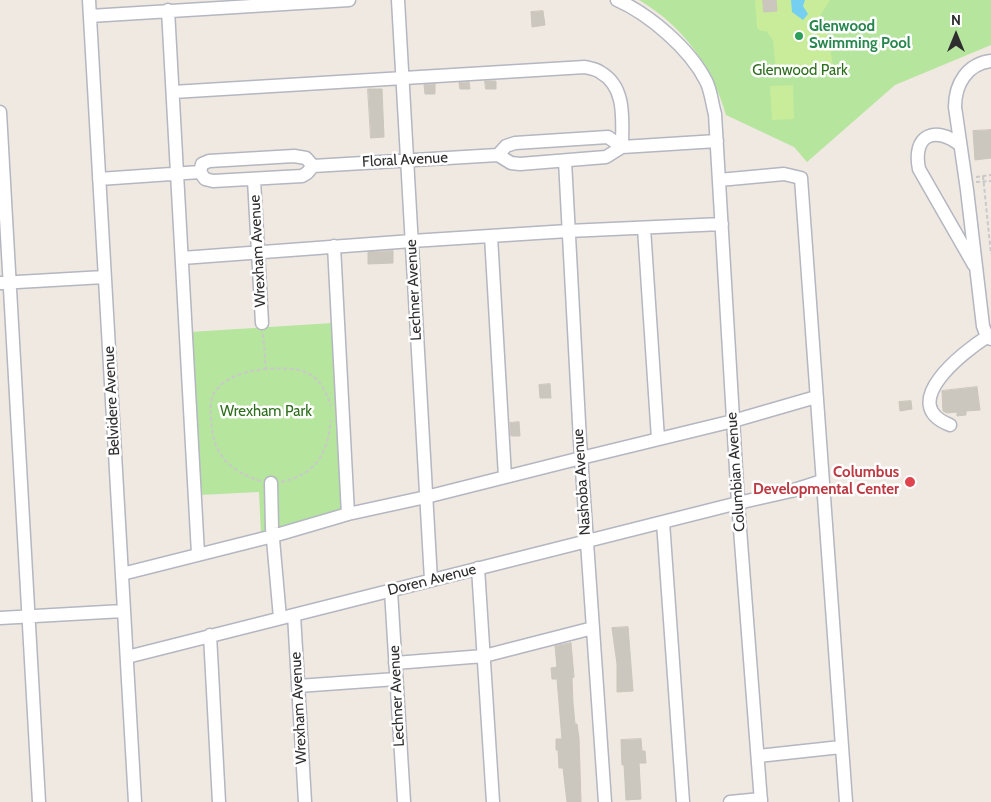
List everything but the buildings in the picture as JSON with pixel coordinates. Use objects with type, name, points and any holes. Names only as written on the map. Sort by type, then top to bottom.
[{"type":"street","name":"Belvidere Avenue","points":[[89,0],[135,802]]},
{"type":"street","points":[[90,16],[348,0]]},
{"type":"street","name":"Lechner Avenue","points":[[398,0],[431,580]]},
{"type":"street","name":"Columbian Avenue","points":[[617,0],[625,3],[667,32],[688,55],[706,81],[716,114],[738,503],[761,801]]},
{"type":"street","points":[[168,10],[198,554]]},
{"type":"street","points":[[950,425],[934,416],[929,406],[929,397],[933,387],[964,353],[989,338],[983,326],[955,96],[964,75],[981,63],[991,61]]},
{"type":"street","points":[[172,92],[585,67],[600,71],[616,86],[622,103],[622,147]]},
{"type":"street","points":[[0,112],[5,282],[29,616],[39,802]]},
{"type":"street","points":[[960,145],[946,136],[938,134],[925,138],[918,148],[919,169],[976,269]]},
{"type":"street","name":"Floral Avenue","points":[[498,155],[506,146],[515,143],[608,137],[622,147]]},
{"type":"street","name":"Floral Avenue","points":[[313,166],[306,158],[300,156],[209,161],[202,164],[200,172],[205,179],[213,181],[254,180],[302,176],[307,174],[313,166],[498,155],[511,163],[520,164],[606,157],[622,147],[717,141]]},
{"type":"street","name":"Nashoba Avenue","points":[[565,161],[586,541],[605,802]]},
{"type":"street","name":"Floral Avenue","points":[[99,179],[200,172]]},
{"type":"street","points":[[719,180],[784,174],[801,178],[846,802]]},
{"type":"street","name":"Wrexham Avenue","points":[[254,180],[262,323]]},
{"type":"street","points":[[182,258],[568,231],[722,224]]},
{"type":"street","points":[[644,228],[658,439]]},
{"type":"street","points":[[491,236],[505,477]]},
{"type":"street","points":[[334,246],[337,416],[348,514]]},
{"type":"street","points":[[5,282],[104,277]]},
{"type":"street","points":[[122,574],[273,536],[348,514],[426,498],[733,421],[816,397]]},
{"type":"street","name":"Doren Avenue","points":[[126,657],[791,491],[822,481]]},
{"type":"street","points":[[271,483],[273,536],[280,618]]},
{"type":"street","points":[[663,522],[683,802]]},
{"type":"street","points":[[478,568],[492,802]]},
{"type":"street","name":"Lechner Avenue","points":[[391,591],[404,802]]},
{"type":"street","points":[[0,618],[123,611]]},
{"type":"street","name":"Wrexham Avenue","points":[[294,615],[305,802]]},
{"type":"street","points":[[395,663],[484,656],[593,628]]},
{"type":"street","points":[[210,636],[219,802]]},
{"type":"street","points":[[298,686],[396,679]]},
{"type":"street","points":[[758,756],[841,747]]},
{"type":"street","points":[[730,802],[761,801]]},
{"type":"path","points":[[966,181],[991,175]]},
{"type":"path","points":[[983,176],[991,254]]},
{"type":"path","points":[[966,181],[991,181]]},
{"type":"path","points":[[987,220],[991,219]]},
{"type":"path","points":[[262,323],[266,369]]},
{"type":"path","points":[[266,369],[300,369],[308,372],[318,380],[325,390],[337,416],[328,443],[320,458],[306,473],[292,479],[271,483],[250,478],[233,469],[218,451],[211,434],[210,404],[217,389],[231,378],[247,372],[266,369]]},
{"type":"green space","name":"Glenwood Park","points":[[639,0],[991,0],[991,45],[895,85],[807,162],[794,147],[726,115],[713,80],[694,49],[669,22]]},
{"type":"green space","name":"Glenwood Swimming Pool","points":[[755,0],[830,0],[820,16],[827,33],[834,70],[776,72],[773,40],[766,31],[761,31],[757,28]]},
{"type":"green space","points":[[793,85],[794,119],[772,120],[770,86]]},
{"type":"green space","name":"Wrexham Park","points":[[333,323],[343,513],[261,534],[259,492],[199,495],[190,332]]},
{"type":"water","points":[[791,0],[805,0],[803,6],[808,14],[803,20],[792,12]]},
{"type":"place","name":"Glenwood Swimming Pool","points":[[799,36]]},
{"type":"place","name":"Columbus Developmental Center","points":[[910,482]]}]
